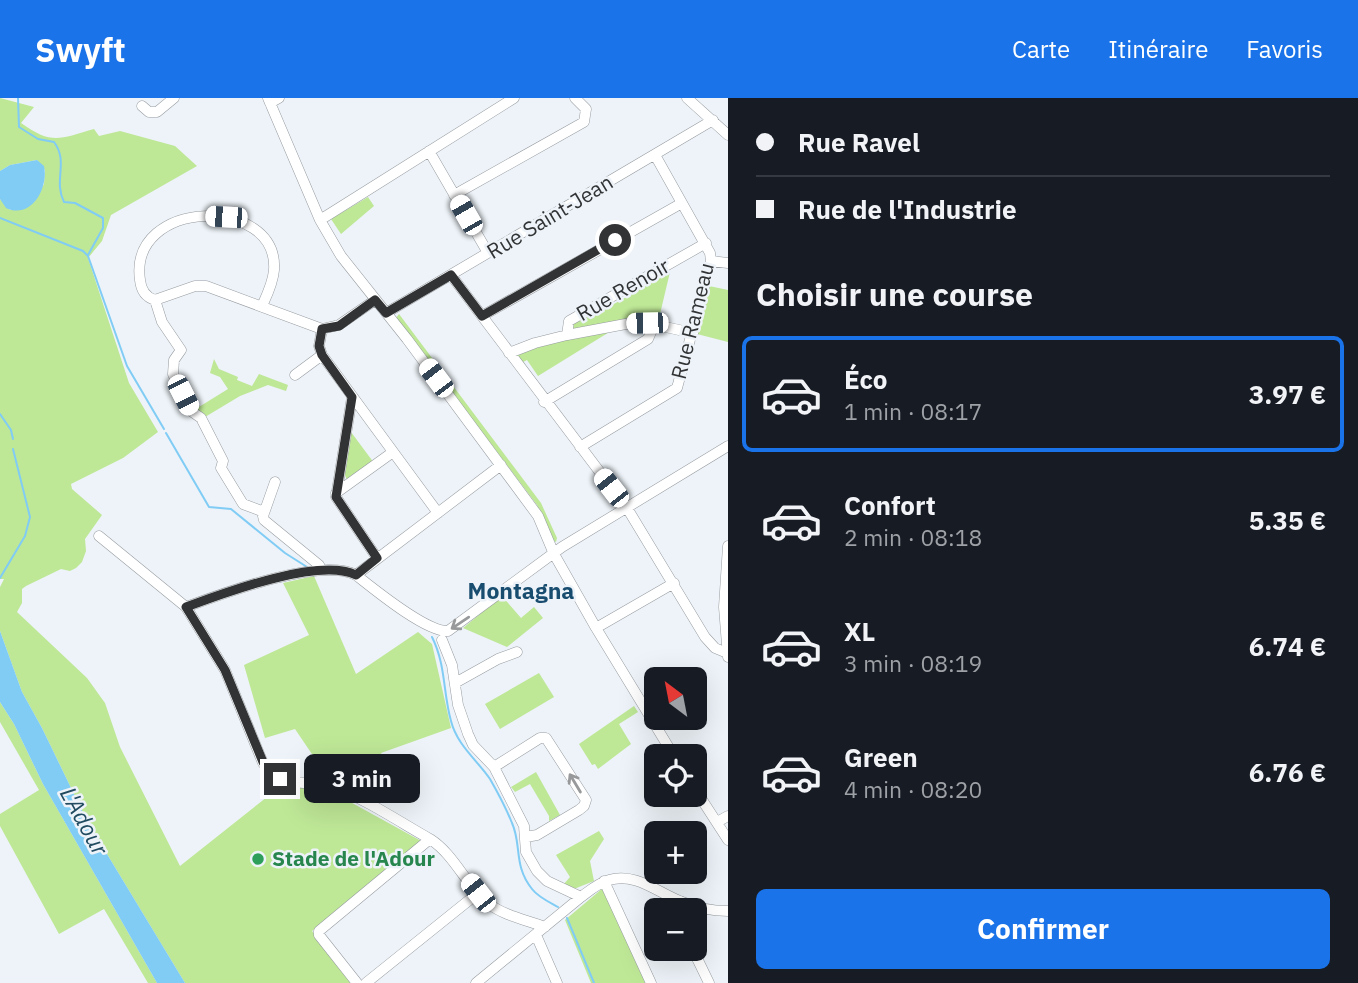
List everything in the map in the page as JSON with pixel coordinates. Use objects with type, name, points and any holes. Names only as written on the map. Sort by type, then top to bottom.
[{"type":"street","points":[[142,106],[149,112],[157,112],[174,98]]},
{"type":"street","points":[[320,220],[514,98]]},
{"type":"street","points":[[454,195],[584,122],[586,109],[575,98]]},
{"type":"street","points":[[687,98],[728,135]]},
{"type":"street","points":[[272,100],[320,220],[341,256],[538,516],[554,554],[667,744]]},
{"type":"street","name":"Rue Saint-Jean","points":[[386,313],[713,120]]},
{"type":"street","points":[[429,151],[488,253]]},
{"type":"street","name":"Rue Rameau","points":[[580,447],[677,388],[693,332],[711,261],[706,243],[655,155]]},
{"type":"street","points":[[482,316],[682,202]]},
{"type":"street","points":[[262,306],[272,282],[274,268],[271,251],[263,236],[250,224],[226,217],[203,216],[169,225],[148,240],[141,254],[139,271],[144,293],[155,300],[195,286],[206,286],[322,329],[339,326],[375,300]]},
{"type":"street","name":"Rue Renoir","points":[[509,353],[568,335],[569,321],[706,243]]},
{"type":"street","points":[[711,261],[728,263]]},
{"type":"street","points":[[451,275],[544,402],[627,508],[705,638],[727,655]]},
{"type":"street","points":[[155,300],[162,322],[181,350],[174,360],[173,374],[191,411],[201,418],[223,461],[222,468],[243,504],[264,512]]},
{"type":"street","points":[[568,335],[631,323],[655,323],[693,332]]},
{"type":"street","points":[[544,402],[648,339],[655,323]]},
{"type":"street","points":[[322,329],[319,346],[322,355],[438,513]]},
{"type":"street","points":[[295,374],[322,355]]},
{"type":"street","points":[[352,397],[336,497],[377,558]]},
{"type":"street","points":[[186,607],[220,594],[321,569],[356,575],[424,624],[438,631],[448,631],[554,554],[728,446]]},
{"type":"street","points":[[336,493],[393,452]]},
{"type":"street","points":[[356,575],[501,465]]},
{"type":"street","points":[[275,482],[263,516],[266,522],[321,569]]},
{"type":"street","points":[[99,536],[186,607],[225,670],[263,762],[271,773],[280,779],[334,788],[430,839],[441,846],[478,893],[491,905],[545,927]]},
{"type":"street","points":[[727,655],[724,607],[728,546]]},
{"type":"street","points":[[596,628],[674,583]]},
{"type":"street","points":[[442,640],[452,665],[458,705],[468,734],[473,745],[494,767],[524,826],[526,852],[537,871],[547,881],[581,897]]},
{"type":"street","points":[[455,683],[498,659],[517,652]]},
{"type":"street","points":[[494,767],[540,738],[546,738],[586,800],[579,810],[537,835],[526,837]]},
{"type":"street","points":[[707,807],[728,840]]},
{"type":"street","points":[[717,822],[728,816]]},
{"type":"street","points":[[357,983],[318,931],[430,839]]},
{"type":"street","points":[[476,983],[604,881],[626,878],[642,882],[665,898]]},
{"type":"street","points":[[604,881],[651,983]]},
{"type":"street","points":[[366,983],[478,893]]},
{"type":"street","points":[[707,910],[728,911]]},
{"type":"street","points":[[536,935],[557,983]]},
{"type":"street","points":[[698,961],[709,983]]},
{"type":"green space","points":[[0,98],[34,107],[21,123],[41,135],[56,138],[94,129],[99,136],[120,131],[175,146],[197,166],[111,215],[102,241],[88,258],[129,383],[158,432],[123,458],[71,484],[72,489],[102,515],[85,539],[86,551],[82,562],[70,571],[61,569],[22,589],[22,603],[17,612],[87,678],[105,703],[120,747],[180,866],[267,797],[297,787],[334,793],[423,842],[312,931],[353,983],[185,983],[87,821],[22,692],[0,631],[0,587],[4,579],[0,579],[0,199],[10,210],[34,202],[44,184],[45,170],[37,160],[10,165],[0,171]]},
{"type":"green space","points":[[368,197],[374,206],[341,234],[331,219]]},
{"type":"green space","points":[[670,272],[660,314],[651,313],[650,319],[570,330],[572,322],[597,308],[600,312]]},
{"type":"green space","points":[[709,286],[728,290],[728,342],[697,334]]},
{"type":"green space","points":[[399,314],[541,503],[557,538],[556,542],[552,540],[537,505],[396,318]]},
{"type":"green space","points":[[611,331],[538,376],[527,360],[521,363],[515,355],[517,352],[567,339]]},
{"type":"green space","points":[[214,359],[219,369],[238,377],[237,380],[252,386],[259,374],[288,385],[286,391],[268,385],[240,396],[205,417],[203,413],[196,413],[194,410],[228,389],[220,377],[210,373]]},
{"type":"green space","points":[[351,432],[374,463],[347,480],[344,473]]},
{"type":"green space","points":[[314,576],[356,674],[418,632],[432,644],[451,728],[381,753],[397,782],[380,803],[340,778],[307,773],[316,760],[295,729],[265,738],[244,665],[309,635],[283,583]]},
{"type":"green space","points":[[502,596],[521,618],[534,607],[543,618],[507,647],[463,628]]},
{"type":"green space","points":[[539,673],[554,697],[500,729],[485,704]]},
{"type":"green space","points":[[0,702],[14,724],[43,784],[157,983],[148,983],[104,909],[59,934],[0,826],[0,814],[39,790],[0,722]]},
{"type":"green space","points":[[634,706],[638,712],[619,724],[631,744],[598,769],[595,764],[592,765],[579,744]]},
{"type":"green space","points":[[536,772],[560,815],[549,821],[549,816],[530,784],[515,792],[511,787]]},
{"type":"green space","points":[[599,831],[604,839],[590,861],[594,881],[574,889],[563,885],[570,877],[556,855]]},
{"type":"green space","points":[[603,888],[646,983],[591,983],[565,920]]},
{"type":"water","points":[[37,160],[44,166],[45,175],[44,184],[36,200],[23,210],[6,208],[0,199],[0,171],[10,165]]},
{"type":"water","name":"L'Adour","points":[[0,631],[22,692],[87,821],[185,983],[157,983],[43,784],[14,724],[0,702]]},
{"type":"waterway","points":[[18,98],[19,127],[38,139],[54,142],[58,149],[61,164],[60,186],[64,202],[75,203],[103,218],[103,228],[88,255]]},
{"type":"waterway","points":[[0,218],[83,251],[88,256],[127,366],[164,429]]},
{"type":"waterway","points":[[0,414],[11,430],[13,439]]},
{"type":"waterway","points":[[166,433],[209,507],[231,509],[285,553],[307,567]]},
{"type":"waterway","points":[[0,578],[25,536],[30,517],[13,449]]},
{"type":"waterway","points":[[432,637],[440,658],[454,730],[490,779],[505,806],[515,831],[522,872],[526,880],[537,894],[558,907]]},
{"type":"waterway","points":[[567,918],[594,983]]},
{"type":"place","name":"Stade de l'Adour","points":[[258,859]]},
{"type":"district","name":"Montagna","points":[[521,591]]},
{"type":"route","points":[[280,779],[271,773],[263,762],[225,670],[186,607],[220,594],[321,569],[356,575],[377,558],[336,497],[352,397],[322,355],[319,346],[322,329],[339,326],[375,300],[386,313],[451,275],[482,316],[615,240]]}]
